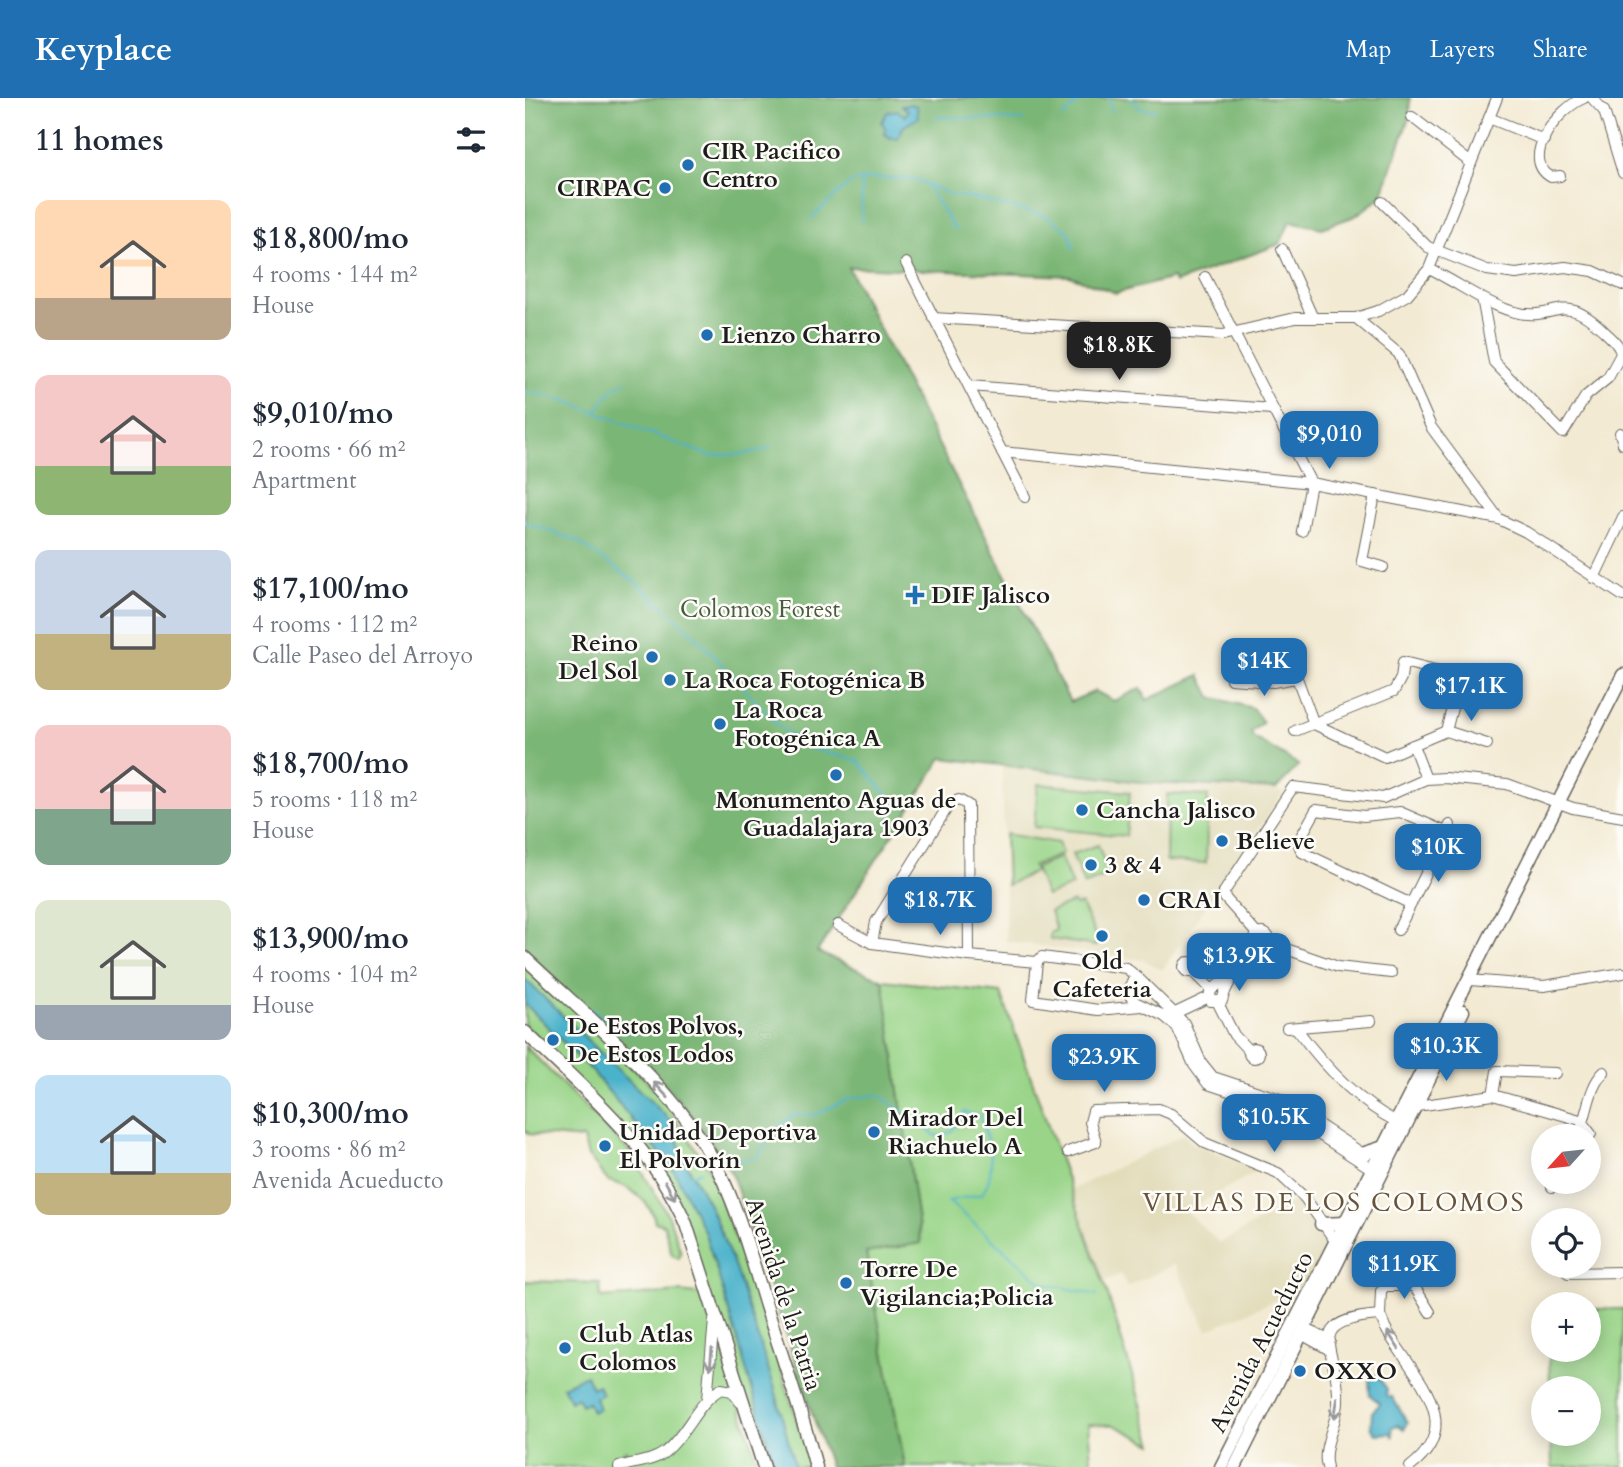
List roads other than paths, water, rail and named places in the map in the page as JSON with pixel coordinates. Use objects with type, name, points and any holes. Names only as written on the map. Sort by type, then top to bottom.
[{"type":"main road","name":"Avenida Acueducto","points":[[1563,804],[1623,675]]},
{"type":"main road","name":"Avenida Acueducto","points":[[1233,1467],[1302,1331],[1376,1172],[1563,804],[1623,694]]},
{"type":"main road","name":"Avenida de la Patria","points":[[525,958],[664,1093],[694,1129],[714,1160],[746,1243],[816,1467]]},
{"type":"main road","points":[[525,965],[541,973]]},
{"type":"main road","points":[[525,1032],[631,1137],[659,1172],[686,1224],[714,1320],[764,1467]]},
{"type":"main road","name":"Avenida Acueducto","points":[[1221,1467],[1345,1223],[1376,1172],[1384,1147],[1407,1114]]},
{"type":"main road","points":[[1376,1172],[1360,1157],[1384,1147]]},
{"type":"main road","points":[[1321,1224],[1345,1223]]},
{"type":"street","points":[[933,318],[1233,335],[1312,316],[1356,318],[1395,303],[1416,286],[1429,269],[1497,98]]},
{"type":"street","points":[[1560,176],[1551,177],[1539,162],[1544,140],[1562,111],[1584,98]]},
{"type":"street","points":[[1592,98],[1604,111],[1622,168]]},
{"type":"street","points":[[1412,117],[1471,163]]},
{"type":"street","points":[[1489,118],[1544,140]]},
{"type":"street","points":[[1382,202],[1436,252],[1497,273],[1516,274],[1565,267],[1593,271],[1623,285]]},
{"type":"street","points":[[1282,250],[1312,316]]},
{"type":"street","points":[[906,263],[1025,497]]},
{"type":"street","points":[[1429,269],[1461,284],[1482,299],[1525,314],[1565,308],[1577,311],[1588,316],[1622,350],[1608,378],[1586,396],[1563,433],[1494,362],[1482,299]]},
{"type":"street","points":[[1205,277],[1311,483],[1303,531]]},
{"type":"street","points":[[1356,318],[1399,354],[1431,427],[1499,520]]},
{"type":"street","points":[[969,386],[1272,408]]},
{"type":"street","points":[[1002,452],[1311,483],[1499,520],[1526,533],[1623,596]]},
{"type":"street","points":[[1375,495],[1362,561],[1383,567]]},
{"type":"street","points":[[1594,578],[1623,517]]},
{"type":"street","points":[[1288,654],[1314,723],[1385,757],[1446,731],[1487,744]]},
{"type":"street","points":[[1295,731],[1394,691],[1401,678],[1403,662],[1456,675],[1458,685],[1446,731]]},
{"type":"street","points":[[1231,679],[1273,682],[1296,678]]},
{"type":"street","points":[[1413,745],[1426,779]]},
{"type":"street","points":[[1391,973],[1324,966],[1299,954],[1260,942],[1225,898],[1224,892],[1293,787],[1370,798],[1389,797],[1426,779],[1507,784],[1563,804],[1623,817]]},
{"type":"street","points":[[1389,797],[1392,813]]},
{"type":"street","points":[[872,943],[876,922],[950,803],[959,800],[968,805],[969,956]]},
{"type":"street","points":[[1398,930],[1411,905],[1448,829],[1400,812],[1364,816],[1317,810],[1298,842],[1298,848],[1411,905]]},
{"type":"street","points":[[838,925],[872,943],[1037,962],[1047,956],[1126,968],[1139,978],[1171,1017],[1184,1037],[1201,1077],[1218,1089],[1237,1091],[1302,1117],[1360,1157],[1376,1172]]},
{"type":"street","points":[[1139,978],[1132,982],[1127,992],[1142,1006],[1171,1017],[1214,998],[1224,977],[1260,942]]},
{"type":"street","points":[[1037,962],[1033,1000],[1098,1010],[1142,1006]]},
{"type":"street","points":[[1193,971],[1238,1033],[1239,1041],[1249,1051]]},
{"type":"street","points":[[1473,982],[1544,986],[1623,973]]},
{"type":"street","points":[[1371,1021],[1291,1028],[1319,1059],[1384,1115],[1407,1114],[1493,1095],[1580,1120],[1583,1124]]},
{"type":"street","points":[[1493,1095],[1497,1071],[1555,1073]]},
{"type":"street","points":[[1584,1124],[1594,1081],[1604,1072]]},
{"type":"street","points":[[1068,1152],[1096,1142],[1090,1122],[1093,1111],[1159,1109],[1171,1114],[1205,1143],[1278,1173],[1305,1198],[1336,1242]]},
{"type":"street","points":[[1601,1272],[1623,1272]]},
{"type":"street","points":[[1410,1467],[1431,1444],[1437,1419],[1427,1393],[1380,1315],[1381,1291],[1389,1286],[1414,1286],[1430,1312]]},
{"type":"street","points":[[1328,1467],[1326,1455],[1338,1398],[1329,1345],[1336,1327],[1345,1320],[1380,1315]]},
{"type":"street","points":[[707,1399],[714,1320]]},
{"type":"street","points":[[1302,1331],[1329,1345]]},
{"type":"street","points":[[621,1467],[654,1458],[666,1451],[707,1399],[721,1389],[732,1391],[754,1433]]},
{"type":"water","points":[[902,106],[917,106],[918,118],[903,127],[898,138],[890,138],[884,133],[886,130],[882,122],[887,112],[897,110],[905,116],[908,110]]},
{"type":"water","points":[[525,979],[670,1120],[686,1163],[709,1204],[734,1265],[775,1389],[795,1467],[775,1467],[704,1231],[674,1171],[592,1071],[525,1004]]},
{"type":"water","points":[[586,1375],[592,1388],[598,1385],[602,1394],[595,1398],[599,1409],[592,1412],[588,1402],[581,1405],[577,1397],[570,1401],[563,1386]]},
{"type":"water","points":[[1377,1375],[1387,1389],[1386,1396],[1392,1397],[1408,1423],[1404,1429],[1398,1425],[1392,1427],[1393,1437],[1391,1433],[1376,1434],[1371,1427],[1372,1412],[1380,1404],[1370,1395],[1369,1380]]},
{"type":"waterway","points":[[1063,117],[1084,98]]},
{"type":"waterway","points":[[1109,98],[1112,112]]},
{"type":"waterway","points":[[1131,98],[1141,109],[1155,110]]},
{"type":"waterway","points":[[936,117],[1023,120]]},
{"type":"waterway","points":[[811,218],[850,183],[868,178],[916,179],[951,195],[974,198],[1048,217],[1069,232],[1074,248]]},
{"type":"waterway","points":[[862,181],[862,222]]},
{"type":"waterway","points":[[926,184],[955,230]]},
{"type":"waterway","points":[[596,412],[610,391],[626,381]]},
{"type":"waterway","points":[[525,391],[564,400],[710,456],[743,454],[771,448]]},
{"type":"waterway","points":[[525,522],[577,541],[634,581],[692,632],[778,725],[805,747],[858,761],[897,806]]},
{"type":"waterway","points":[[593,1008],[613,1031],[643,1033]]},
{"type":"waterway","points":[[724,1164],[758,1157],[772,1133],[794,1114],[815,1115],[850,1098],[879,1095],[938,1137],[952,1131],[964,1112],[980,1116],[990,1155],[987,1184],[982,1194],[948,1201],[1042,1283],[1097,1295]]},
{"type":"waterway","points":[[692,1175],[701,1171]]},
{"type":"place","name":"CIR Pacifico Centro","points":[[688,165]]},
{"type":"place","name":"CIRPAC","points":[[665,188]]},
{"type":"place","name":"Lienzo Charro","points":[[707,335]]},
{"type":"place","name":"DIF Jalisco","points":[[915,595]]},
{"type":"place","name":"Reino Del Sol","points":[[652,657]]},
{"type":"place","name":"La Roca Fotogénica B","points":[[670,680]]},
{"type":"place","name":"La Roca Fotogénica A","points":[[720,724]]},
{"type":"place","name":"Monumento Aguas de Guadalajara 1903","points":[[836,775]]},
{"type":"place","name":"Cancha Jalisco","points":[[1082,810]]},
{"type":"place","name":"Believe","points":[[1222,841]]},
{"type":"place","name":"3 & 4","points":[[1091,865]]},
{"type":"place","name":"CRAI","points":[[1144,900]]},
{"type":"place","name":"Old Cafeteria","points":[[1102,936]]},
{"type":"place","name":"De Estos Polvos, De Estos Lodos","points":[[553,1040]]},
{"type":"place","name":"Mirador Del Riachuelo A","points":[[874,1132]]},
{"type":"place","name":"Unidad Deportiva El Polvorín","points":[[605,1146]]},
{"type":"place","name":"Torre De Vigilancia;Policia","points":[[846,1283]]},
{"type":"place","name":"Club Atlas Colomos","points":[[565,1348]]},
{"type":"place","name":"OXXO","points":[[1300,1371]]},
{"type":"district","name":"VILLAS DE LOS COLOMOS","points":[[1334,1202]]},
{"type":"park label","name":"Colomos Forest","points":[[760,609]]}]
